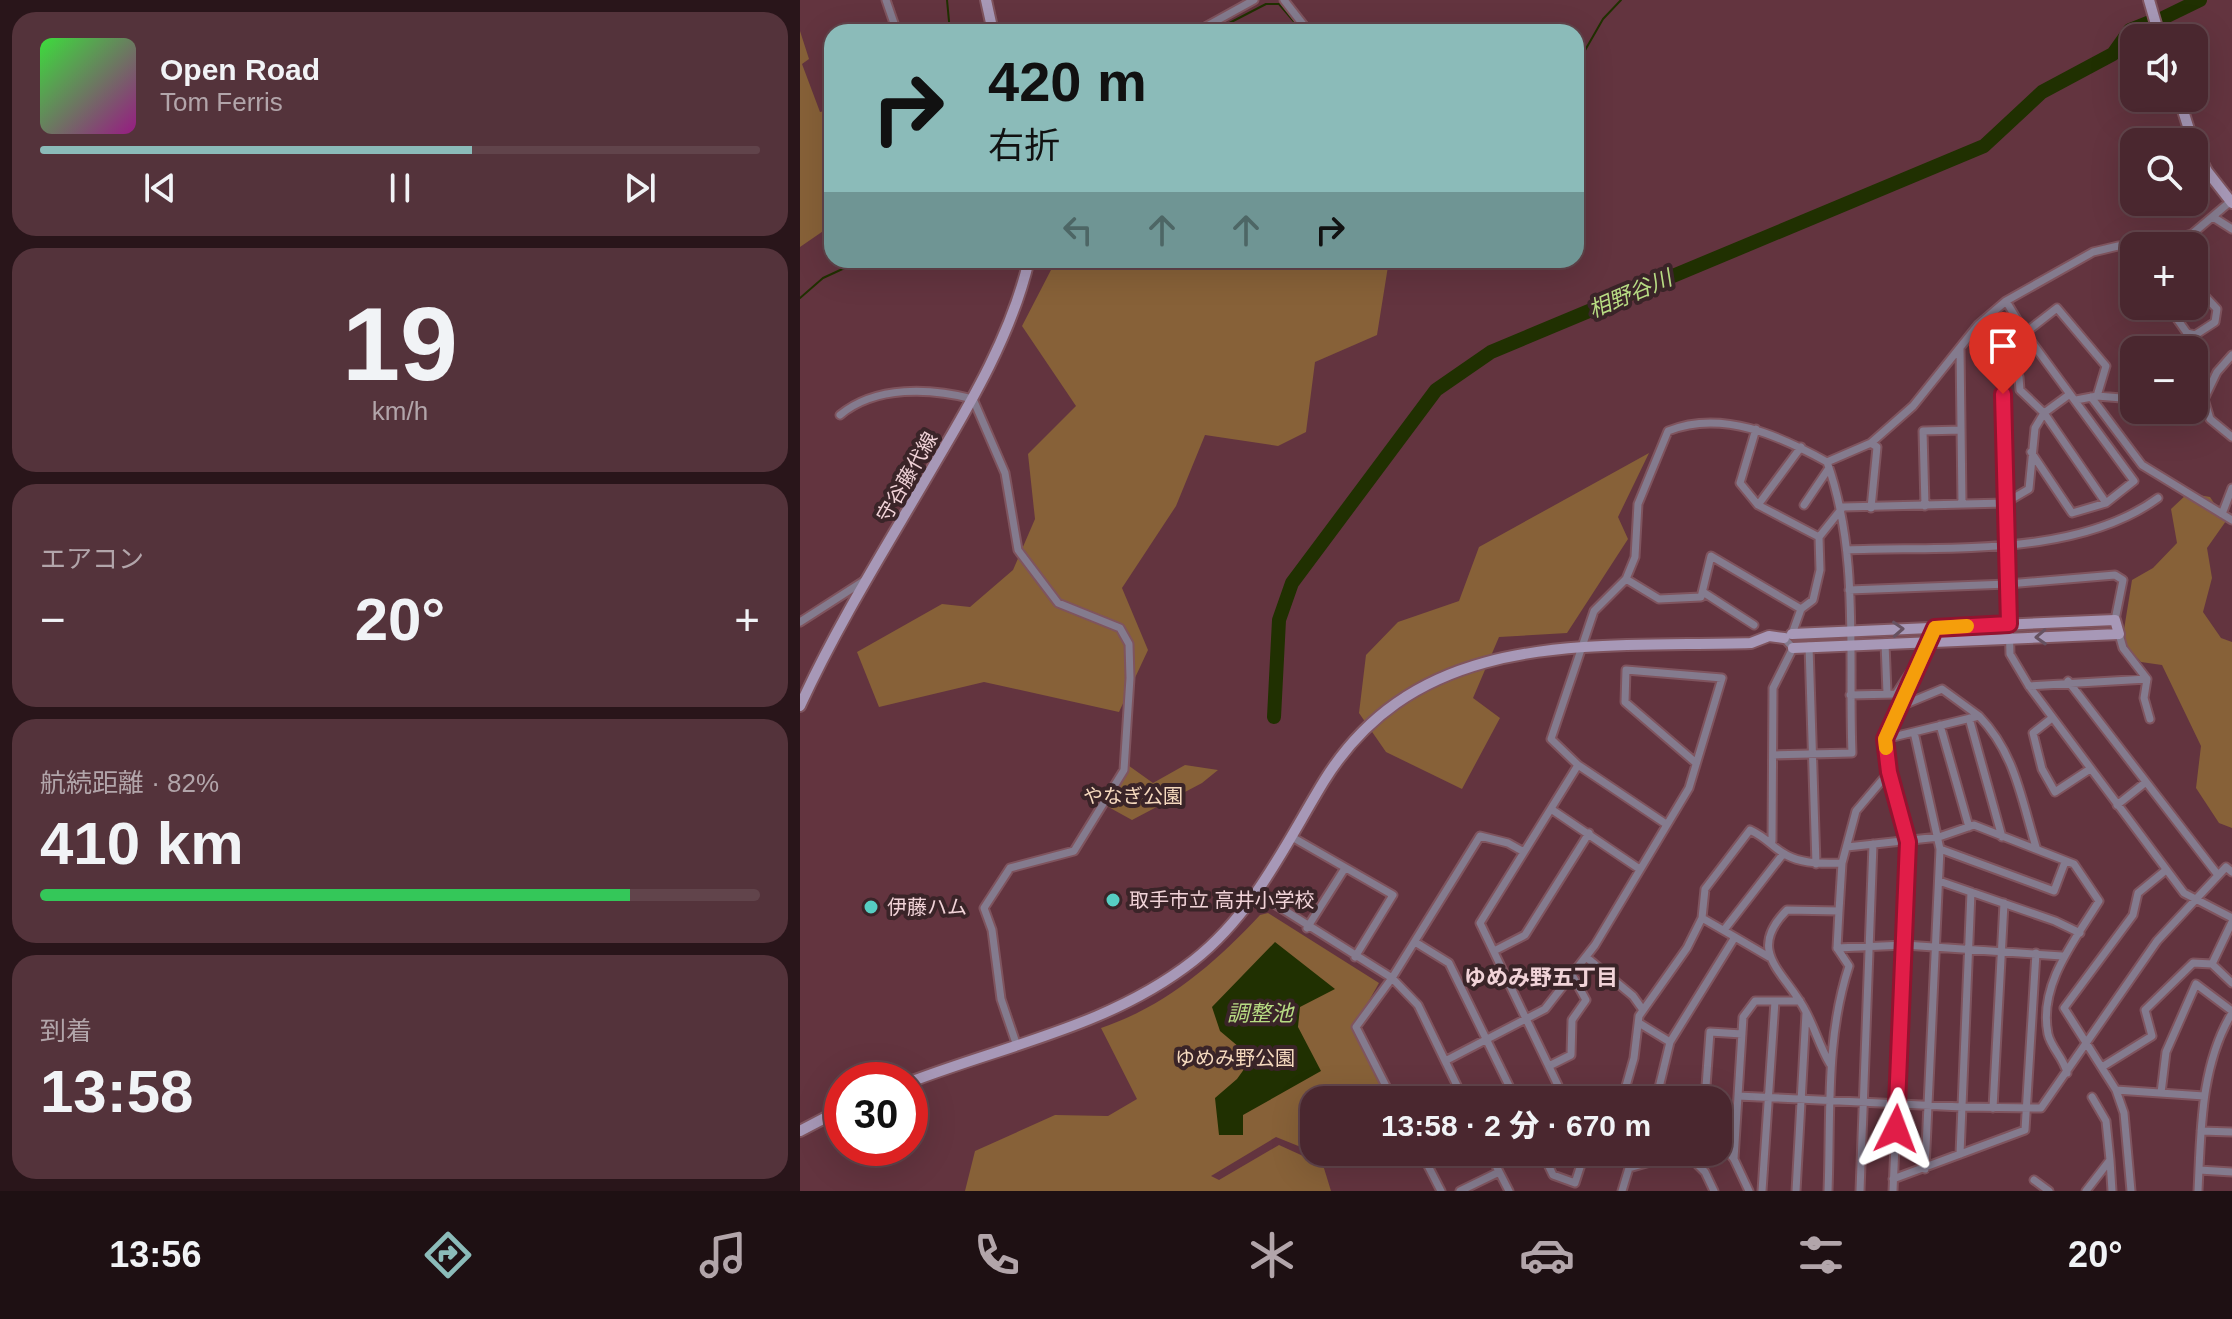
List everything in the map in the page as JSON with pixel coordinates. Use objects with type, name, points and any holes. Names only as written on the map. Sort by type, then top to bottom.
[{"type":"street","points":[[886,0],[894,24]]},
{"type":"street","points":[[986,0],[991,24]]},
{"type":"street","points":[[1210,24],[1254,0]]},
{"type":"street","points":[[1284,0],[1303,24]]},
{"type":"street","points":[[2149,0],[2156,24]]},
{"type":"street","points":[[2194,232],[2231,202],[2208,172]]},
{"type":"street","points":[[2213,217],[2232,229]]},
{"type":"street","points":[[1804,505],[1828,465],[1871,443],[1924,395],[1978,325],[2006,301],[2093,252],[2120,246]]},
{"type":"street","name":"守谷藤代線","points":[[800,706],[869,578],[973,399],[1012,314],[1026,268]]},
{"type":"street","points":[[2178,320],[2187,333],[2195,335],[2215,322],[2217,309],[2208,299]]},
{"type":"street","points":[[2006,301],[2025,333],[2134,481],[2106,503],[2072,513],[2031,452]]},
{"type":"street","points":[[2025,333],[2057,308],[2106,366],[2094,396]]},
{"type":"street","points":[[1978,325],[1988,351],[2002,367],[2010,654],[2052,718],[2184,893],[2232,920],[2212,964]]},
{"type":"street","points":[[1960,348],[1962,504]]},
{"type":"street","points":[[2208,391],[2217,372],[2232,355]]},
{"type":"street","points":[[2002,367],[2011,365],[2019,377],[2020,390],[2044,413],[2106,503]]},
{"type":"street","points":[[840,415],[860,401],[907,391],[938,390],[973,399],[1005,473],[1018,550],[1058,603],[1120,628],[1129,644],[1124,770],[1074,851],[1010,868],[984,908],[992,930],[1001,999],[1017,1046]]},
{"type":"street","points":[[2094,396],[2142,465],[2232,520]]},
{"type":"street","points":[[1843,507],[2005,503],[2029,489],[2035,428],[2044,413],[2073,397],[2120,398]]},
{"type":"street","points":[[2208,412],[2210,419],[2232,437]]},
{"type":"street","points":[[1666,824],[1578,765],[1551,739],[1594,611],[1626,579],[1635,557],[1638,504],[1668,431],[1687,423],[1756,429],[1801,447],[1828,465],[1843,507],[1851,632],[1852,753],[1773,755]]},
{"type":"street","points":[[1756,429],[1740,483],[1758,505],[1819,537]]},
{"type":"street","points":[[1925,506],[1923,431],[1961,430]]},
{"type":"street","points":[[1871,443],[1877,447],[1871,508]]},
{"type":"street","points":[[1758,505],[1801,447]]},
{"type":"street","points":[[2222,514],[2232,488]]},
{"type":"street","points":[[1847,550],[2065,540],[2131,518],[2158,498]]},
{"type":"street","points":[[1772,841],[1773,688],[1793,648],[1788,636],[1801,609],[1813,600],[1820,570],[1819,537],[1843,507]]},
{"type":"street","points":[[1626,579],[1659,599],[1701,597],[1711,556],[1801,609]]},
{"type":"street","points":[[1849,590],[2008,584],[2115,575],[2123,580],[2115,620],[2123,648],[2147,679],[2144,698],[2150,719]]},
{"type":"street","points":[[800,622],[869,578]]},
{"type":"street","points":[[1703,592],[1754,625]]},
{"type":"street","points":[[928,1076],[1119,1009],[1156,988],[1232,925],[1257,893],[1346,749],[1404,697],[1433,679],[1468,665],[1506,656],[1581,649],[1751,643],[1769,636],[2115,620]]},
{"type":"street","points":[[1893,1191],[1908,842],[1889,772],[1885,739],[1935,628]]},
{"type":"street","points":[[1793,648],[2119,634]]},
{"type":"street","points":[[1885,643],[1887,693]]},
{"type":"street","points":[[1809,646],[1816,864]]},
{"type":"street","points":[[1850,695],[1896,694],[1915,665]]},
{"type":"street","points":[[1445,1061],[1545,1009],[1586,957],[1689,788],[1722,678],[1626,670],[1625,702],[1678,751],[1696,763]]},
{"type":"street","points":[[2029,686],[2068,681],[2147,679]]},
{"type":"street","points":[[2068,681],[2218,875]]},
{"type":"street","points":[[1900,706],[1942,689],[1979,716],[1999,737],[2009,756],[2036,847]]},
{"type":"street","points":[[1885,739],[1979,716]]},
{"type":"street","points":[[1969,718],[2002,837]]},
{"type":"street","points":[[2052,718],[2033,733],[2042,769],[2055,792],[2090,769]]},
{"type":"street","points":[[1940,725],[1969,827]]},
{"type":"street","points":[[1914,732],[1940,849],[1925,1169]]},
{"type":"street","points":[[1558,1086],[1480,923],[1578,765]]},
{"type":"street","points":[[1828,1191],[1832,1101],[1830,1064],[1836,1006],[1849,966],[1837,948],[1842,863],[1856,811],[1889,772]]},
{"type":"street","points":[[2117,805],[2146,782]]},
{"type":"street","points":[[1551,809],[1638,868]]},
{"type":"street","points":[[1847,847],[1939,837],[1974,825],[2074,864],[2099,901],[2062,956],[2046,1017],[2049,1039],[2064,1058],[2067,1074]]},
{"type":"street","points":[[1625,1086],[1643,1010],[1687,948],[1702,918],[1705,889],[1750,830],[1772,841],[1783,854],[1816,864],[1842,863]]},
{"type":"street","points":[[1494,951],[1525,935],[1589,833]]},
{"type":"street","points":[[1386,1086],[1356,1027],[1392,978],[1480,836],[1508,843],[1524,852]]},
{"type":"street","points":[[1292,837],[1393,895],[1355,957]]},
{"type":"street","points":[[1860,1191],[1873,844]]},
{"type":"street","points":[[1940,849],[2054,891],[2065,862]]},
{"type":"street","points":[[1724,930],[1783,854]]},
{"type":"street","points":[[1738,1096],[2026,1110],[2041,1108],[2157,941],[2226,867],[2232,872]]},
{"type":"street","points":[[1307,928],[1345,868]]},
{"type":"street","points":[[2131,1191],[2124,1117],[2116,1090],[2064,1008],[2133,915],[2138,893],[2166,870]]},
{"type":"street","points":[[1939,881],[2080,933]]},
{"type":"street","points":[[1960,1154],[1971,892]]},
{"type":"street","points":[[1257,893],[1307,928],[1392,978],[1418,1005],[1457,1086]]},
{"type":"street","points":[[1993,1108],[2004,903]]},
{"type":"street","points":[[1769,957],[1771,926],[1787,910],[1839,911]]},
{"type":"street","points":[[1702,918],[1769,957],[1806,1011],[1830,1064]]},
{"type":"street","points":[[1659,1086],[1670,1042],[1735,937]]},
{"type":"street","points":[[1415,942],[1449,963],[1509,1086]]},
{"type":"street","points":[[1837,948],[1870,949],[1905,945],[2062,956]]},
{"type":"street","points":[[1893,1179],[2025,1130],[2036,953]]},
{"type":"street","points":[[1586,957],[1633,996],[1643,1010]]},
{"type":"street","points":[[2102,1067],[2152,1036],[2145,1010],[2193,963],[2212,964],[2232,983]]},
{"type":"street","points":[[1549,1066],[1571,1055],[1572,1020],[1586,1000],[1572,975]]},
{"type":"street","points":[[2161,1093],[2166,1052],[2196,984],[2232,1012],[2219,1041],[2204,1096],[2198,1191]]},
{"type":"street","points":[[1734,1159],[1743,1017],[1755,1001],[1800,1001]]},
{"type":"street","points":[[1762,1191],[1775,1001]]},
{"type":"street","points":[[1796,1191],[1806,1011]]},
{"type":"street","points":[[1639,1023],[1670,1042]]},
{"type":"street","points":[[1706,1086],[1710,1032],[1742,1034]]},
{"type":"street","points":[[2116,1090],[2204,1096]]},
{"type":"street","points":[[2092,1097],[2106,1121],[2112,1191]]},
{"type":"street","points":[[2106,1121],[2124,1117]]},
{"type":"street","points":[[800,1131],[824,1118]]},
{"type":"street","points":[[2201,1131],[2232,1132]]},
{"type":"street","points":[[1732,1156],[1749,1191]]},
{"type":"street","points":[[2086,1191],[2110,1160]]},
{"type":"street","points":[[1428,1166],[1441,1191]]},
{"type":"street","points":[[1496,1166],[1509,1191]]},
{"type":"street","points":[[1549,1166],[1553,1175],[1575,1183],[1580,1166]]},
{"type":"street","points":[[1622,1191],[1629,1168],[1636,1166]]},
{"type":"street","points":[[1699,1166],[1714,1191]]},
{"type":"street","points":[[2199,1170],[2232,1172]]},
{"type":"street","points":[[1460,1191],[1499,1172]]},
{"type":"street","points":[[2034,1180],[2049,1191]]},
{"type":"green space","points":[[800,31],[809,59],[802,64],[820,112],[824,111],[824,230],[800,247]]},
{"type":"green space","points":[[1052,268],[1388,268],[1377,335],[1315,362],[1306,432],[1278,446],[1205,435],[1176,506],[1122,588],[1148,650],[1119,712],[984,682],[879,707],[857,652],[942,604],[970,607],[1013,570],[1035,519],[1028,454],[1076,406],[1022,326]]},
{"type":"green space","points":[[1649,453],[1618,517],[1628,539],[1567,633],[1499,637],[1473,698],[1500,718],[1462,789],[1386,752],[1359,713],[1366,655],[1398,622],[1459,601],[1479,547]]},
{"type":"green space","points":[[2188,493],[2210,497],[2226,521],[2207,548],[2212,578],[2203,612],[2221,638],[2232,642],[2232,828],[2219,823],[2196,788],[2201,746],[2162,665],[2141,662],[2122,642],[2132,580],[2153,568],[2177,543],[2171,509]]},
{"type":"green space","name":"やなぎ公園","points":[[1125,763],[1153,783],[1185,765],[1218,770],[1202,783],[1132,820],[1103,804]]},
{"type":"green space","name":"ゆめみ野公園","points":[[1268,913],[1379,983],[1354,1027],[1383,1086],[1300,1086],[1300,1147],[1276,1137],[1211,1176],[1219,1180],[1279,1145],[1300,1155],[1300,1166],[1323,1166],[1331,1191],[965,1191],[975,1151],[1055,1115],[1108,1116],[1137,1099],[1101,1028],[1147,1008],[1188,982],[1260,915]]},
{"type":"water","name":"調整池","points":[[1275,942],[1335,989],[1300,1007],[1298,1027],[1321,1071],[1243,1115],[1243,1135],[1219,1135],[1215,1098],[1237,1079],[1252,1058],[1220,1031],[1212,1007]]},
{"type":"waterway","points":[[947,0],[949,24]]},
{"type":"waterway","points":[[1584,52],[1603,19],[1621,0]]},
{"type":"waterway","name":"相野谷川","points":[[2161,19],[2200,0]]},
{"type":"waterway","points":[[1227,24],[1266,4],[1279,4],[1296,24]]},
{"type":"waterway","name":"相野谷川","points":[[1274,717],[1279,620],[1292,583],[1436,390],[1491,352],[1984,146],[2042,92],[2113,54],[2130,30],[2150,22]]},
{"type":"waterway","points":[[800,298],[823,278],[845,268]]},
{"type":"slow traffic","points":[[1886,748],[1885,739],[1895,713],[1914,681],[1935,628],[1967,626]]},
{"type":"place","name":"取手市立 高井小学校","points":[[1113,900]]},
{"type":"place","name":"伊藤ハム","points":[[871,907]]},
{"type":"district","name":"ゆめみ野五丁目","points":[[1541,977]]},
{"type":"route","points":[[1896,1129],[1908,842],[1889,772],[1885,739],[1895,713],[1914,681],[1935,628],[2009,624],[2003,394]]}]
